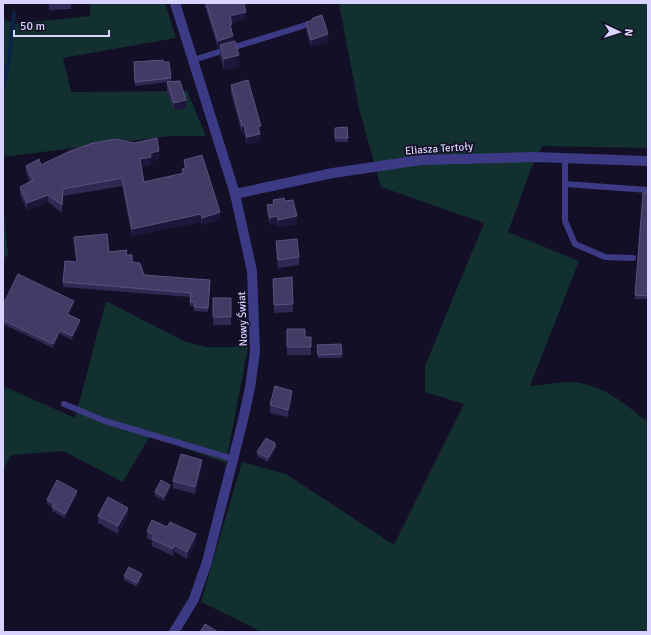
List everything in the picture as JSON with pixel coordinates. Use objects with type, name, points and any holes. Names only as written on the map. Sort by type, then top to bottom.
[{"type":"street","name":"Nowy Świat","points":[[174,632],[194,599],[207,562],[242,424],[250,388],[255,352],[252,271],[235,194],[175,3]]},
{"type":"street","name":"Eliasza Tertoły","points":[[235,194],[333,173],[421,160],[478,158],[565,158],[648,161]]},
{"type":"lane","points":[[193,60],[309,24]]},
{"type":"lane","points":[[565,158],[565,221],[574,244],[605,257],[633,258]]},
{"type":"lane","points":[[565,184],[648,190]]},
{"type":"lane","points":[[64,404],[105,421],[233,459]]},
{"type":"green space","points":[[90,3],[165,3],[176,38],[63,58],[71,92],[187,91],[206,136],[169,136],[3,157],[3,18],[13,24],[90,16]]},
{"type":"green space","points":[[339,3],[648,3],[648,148],[542,146],[531,169],[508,232],[579,261],[530,386],[570,382],[592,386],[612,396],[648,422],[648,632],[262,632],[201,602],[242,462],[286,474],[394,545],[464,404],[425,392],[425,366],[484,223],[381,187],[359,109]]},
{"type":"green space","points":[[3,204],[8,255],[3,259]]},
{"type":"green space","points":[[106,301],[184,341],[206,347],[248,347],[226,463],[150,436],[123,482],[63,451],[11,455],[3,470],[3,386],[75,418]]},
{"type":"building","points":[[206,3],[244,3],[246,12],[230,16],[232,24],[230,25],[233,36],[218,41]]},
{"type":"building","points":[[322,15],[328,34],[311,40],[306,22]]},
{"type":"building","points":[[235,41],[239,55],[224,59],[220,45]]},
{"type":"building","points":[[163,60],[163,62],[169,62],[171,78],[135,82],[134,62]]},
{"type":"building","points":[[248,80],[261,126],[258,127],[260,134],[247,137],[244,125],[242,126],[231,85]]},
{"type":"building","points":[[180,81],[186,100],[174,103],[167,82]]},
{"type":"building","points":[[347,127],[348,138],[335,138],[335,128]]},
{"type":"building","points":[[157,138],[159,151],[150,153],[151,157],[140,159],[144,182],[184,173],[182,169],[186,168],[184,160],[202,155],[220,212],[202,218],[201,214],[132,229],[122,178],[63,189],[62,205],[48,195],[27,203],[20,187],[33,180],[26,166],[39,159],[41,165],[70,151],[93,143],[115,139],[134,143]]},
{"type":"building","points":[[643,193],[648,193],[648,296],[635,295]]},
{"type":"building","points":[[284,198],[285,201],[293,200],[297,216],[278,220],[277,216],[270,218],[267,205],[274,204],[273,200]]},
{"type":"building","points":[[107,234],[109,252],[127,250],[126,255],[132,255],[132,262],[140,263],[144,275],[210,280],[208,308],[194,307],[195,302],[190,302],[191,293],[63,282],[65,261],[77,262],[74,237]]},
{"type":"building","points":[[297,239],[299,257],[278,260],[276,241]]},
{"type":"building","points":[[18,274],[74,301],[67,314],[80,320],[72,336],[60,330],[53,344],[3,320],[3,305]]},
{"type":"building","points":[[292,277],[293,304],[274,305],[273,279]]},
{"type":"building","points":[[213,298],[231,298],[231,317],[213,317]]},
{"type":"building","points":[[287,329],[305,329],[305,337],[311,337],[311,347],[287,347]]},
{"type":"building","points":[[341,344],[342,354],[318,355],[317,345]]},
{"type":"building","points":[[275,386],[292,391],[288,410],[270,405]]},
{"type":"building","points":[[266,438],[275,443],[275,447],[268,458],[257,452]]},
{"type":"building","points":[[181,454],[202,460],[195,487],[173,481]]},
{"type":"building","points":[[57,480],[77,491],[65,514],[52,507],[54,504],[47,500]]},
{"type":"building","points":[[161,480],[170,485],[164,497],[155,492]]},
{"type":"building","points":[[108,497],[128,508],[118,526],[98,516]]},
{"type":"building","points":[[152,520],[167,527],[170,522],[196,534],[187,552],[175,545],[173,549],[152,539],[154,535],[147,531]]},
{"type":"building","points":[[129,567],[142,574],[137,583],[124,576]]},
{"type":"building","points":[[205,624],[218,632],[200,632]]},
{"type":"waterway","points":[[3,87],[9,58],[14,13]]}]
